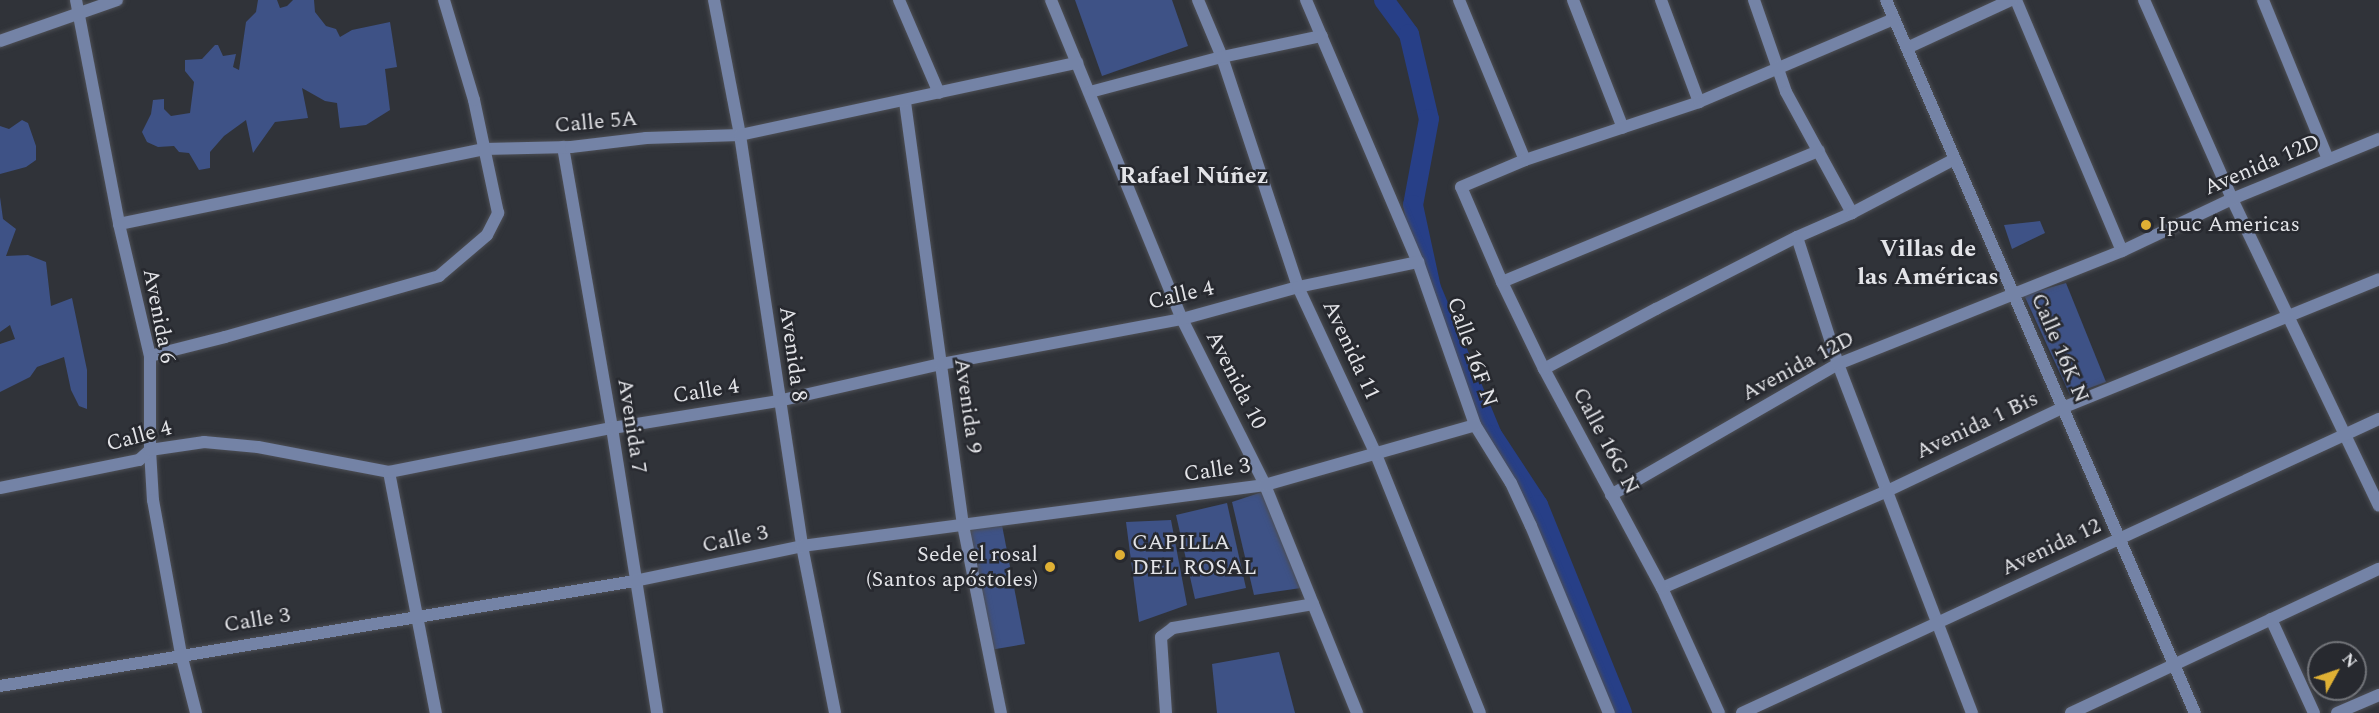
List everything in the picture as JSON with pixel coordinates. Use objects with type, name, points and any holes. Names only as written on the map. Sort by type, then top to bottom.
[{"type":"street","points":[[0,41],[78,6],[117,0]]},
{"type":"street","points":[[150,356],[225,338],[439,276],[488,235],[498,213],[474,100],[444,0]]},
{"type":"street","name":"Avenida 8","points":[[714,0],[740,135],[778,401],[802,546],[836,713]]},
{"type":"street","points":[[899,0],[939,93]]},
{"type":"street","name":"Avenida 10","points":[[1051,0],[1182,319],[1265,485],[1357,713]]},
{"type":"street","name":"Avenida 11","points":[[1198,0],[1222,57],[1298,287],[1375,452],[1480,713]]},
{"type":"street","name":"Calle 16F N","points":[[1306,0],[1418,262],[1475,424],[1521,505],[1606,712]]},
{"type":"street","points":[[1459,0],[1525,160],[1699,102],[1894,19]]},
{"type":"street","points":[[1573,0],[1623,128]]},
{"type":"street","points":[[1661,0],[1699,102]]},
{"type":"street","points":[[1754,0],[1780,69],[1786,92],[1852,213]]},
{"type":"street","name":"Calle 16K N","points":[[1886,0],[2195,713]]},
{"type":"street","points":[[1907,48],[2011,0]]},
{"type":"street","points":[[2016,0],[2122,251]]},
{"type":"street","points":[[2144,0],[2232,199],[2343,435],[2379,506]]},
{"type":"street","points":[[2263,0],[2328,159]]},
{"type":"street","name":"Avenida 6","points":[[78,6],[119,224],[150,356],[150,450],[153,500],[181,654],[196,713]]},
{"type":"street","points":[[1090,92],[1222,57],[1322,36]]},
{"type":"street","name":"Calle 5A","points":[[119,224],[484,149],[563,147],[646,138],[740,135],[905,102],[1077,63]]},
{"type":"street","name":"Avenida 9","points":[[905,102],[963,525],[1001,713]]},
{"type":"street","name":"Avenida 12D","points":[[1611,495],[1838,364],[2122,251],[2232,199],[2379,140]]},
{"type":"street","name":"Avenida 7","points":[[563,147],[612,428],[657,713]]},
{"type":"street","points":[[1502,282],[1819,151]]},
{"type":"street","points":[[1544,369],[1797,237],[1852,213],[1955,159]]},
{"type":"street","name":"Calle 16G N","points":[[1525,160],[1461,187],[1502,282],[1544,369],[1662,588],[1719,713]]},
{"type":"street","points":[[1797,237],[1838,364],[1885,492],[1972,713]]},
{"type":"street","name":"Calle 4","points":[[0,488],[139,460],[150,450],[204,442],[258,447],[389,472],[612,428],[778,401],[941,364],[1182,319],[1298,287],[1418,262]]},
{"type":"street","name":"Avenida 1 Bis","points":[[1662,588],[1885,492],[2062,408],[2289,318],[2379,279]]},
{"type":"street","name":"Avenida 12","points":[[1742,713],[2379,418]]},
{"type":"street","name":"Calle 3","points":[[0,686],[416,615],[635,582],[802,546],[1265,485],[1475,424]]},
{"type":"street","points":[[389,472],[436,713]]},
{"type":"street","points":[[2071,713],[2379,569]]},
{"type":"street","points":[[1166,713],[1161,637],[1173,628],[1314,604]]},
{"type":"street","points":[[2271,619],[2314,713]]},
{"type":"street","points":[[2337,713],[2379,695]]},
{"type":"shaded area","points":[[258,0],[277,0],[280,8],[287,6],[293,0],[314,0],[315,12],[326,26],[336,29],[340,37],[352,30],[390,22],[397,67],[385,69],[390,110],[366,125],[340,128],[337,103],[325,101],[302,88],[308,118],[275,122],[253,153],[246,120],[224,136],[210,152],[210,168],[199,170],[189,153],[179,152],[174,146],[158,147],[147,142],[142,132],[151,114],[153,100],[164,99],[164,109],[171,116],[190,113],[194,82],[185,71],[185,60],[202,59],[215,45],[218,45],[223,56],[236,54],[233,67],[239,70],[246,22],[256,12]]},
{"type":"shaded area","points":[[1075,0],[1172,0],[1188,46],[1102,76]]},
{"type":"shaded area","points":[[22,120],[28,123],[36,146],[36,160],[26,167],[0,174],[0,126],[9,129]]},
{"type":"shaded area","points":[[0,197],[3,219],[16,229],[6,256],[28,255],[46,262],[51,306],[72,298],[87,370],[87,409],[79,406],[71,390],[64,357],[37,367],[30,377],[0,392],[0,344],[15,339],[10,325],[0,332]]},
{"type":"shaded area","points":[[2040,221],[2045,233],[2012,249],[2004,225]]},
{"type":"shaded area","points":[[2066,283],[2106,382],[2070,395],[2024,295]]},
{"type":"shaded area","points":[[1262,492],[1301,588],[1254,595],[1232,502]]},
{"type":"shaded area","points":[[1227,503],[1246,588],[1195,599],[1176,515]]},
{"type":"shaded area","points":[[1001,520],[1025,644],[990,650],[966,527]]},
{"type":"shaded area","points":[[1171,520],[1187,605],[1139,622],[1126,522]]},
{"type":"shaded area","points":[[1279,652],[1295,713],[1217,713],[1212,664]]},
{"type":"waterway","points":[[1384,0],[1409,34],[1429,119],[1413,205],[1431,288],[1492,435],[1538,505],[1622,713]]},
{"type":"place","name":"Ipuc Americas","points":[[2146,225]]},
{"type":"place","name":"CAPILLA DEL ROSAL","points":[[1120,555]]},
{"type":"place","name":"Sede el rosal (Santos apóstoles)","points":[[1050,567]]},
{"type":"district","name":"Rafael Núñez","points":[[1194,177]]},
{"type":"district","name":"Villas de las Américas","points":[[1928,264]]}]
